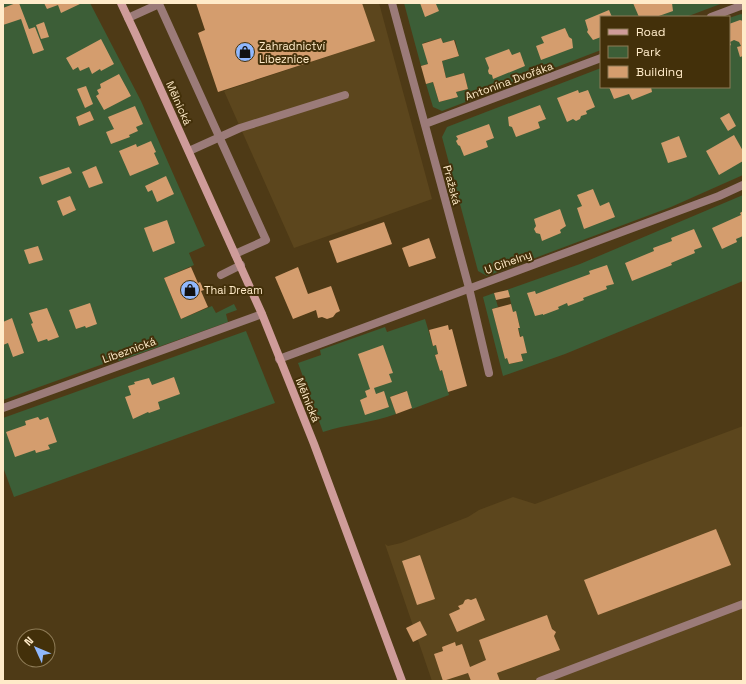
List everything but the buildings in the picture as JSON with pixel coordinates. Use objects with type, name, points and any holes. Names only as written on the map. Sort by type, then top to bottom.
[{"type":"main road","name":"Mělnická","points":[[121,3],[262,314],[314,444],[402,681]]},
{"type":"street","name":"Pražská","points":[[392,3],[469,288],[489,373]]},
{"type":"street","points":[[128,18],[161,4],[266,240],[235,254]]},
{"type":"street","points":[[714,16],[743,5]]},
{"type":"street","name":"Antonína Dvořáka","points":[[424,124],[600,58]]},
{"type":"street","points":[[189,151],[240,128],[345,95]]},
{"type":"street","name":"U Cihelny","points":[[279,359],[719,196],[743,185]]},
{"type":"street","points":[[221,275],[241,266]]},
{"type":"street","name":"Líbeznická","points":[[3,408],[262,314]]},
{"type":"street","points":[[540,681],[743,604]]},
{"type":"shaded area","points":[[362,3],[379,3],[432,199],[294,248],[224,91],[374,41]]},
{"type":"shaded area","points":[[743,426],[743,681],[432,681],[385,544],[388,546],[401,543],[468,517],[479,510],[513,497],[535,504]]},
{"type":"green space","points":[[3,3],[90,3],[141,101],[205,246],[189,253],[194,265],[164,278],[181,319],[212,306],[216,313],[234,304],[237,310],[226,314],[228,322],[119,361],[117,359],[3,400]],"holes":[[[90,111],[94,120],[79,126],[76,117]]]},
{"type":"green space","points":[[404,3],[723,3],[689,16],[600,16],[600,50],[442,111],[433,107],[426,84],[433,82],[439,102],[457,97],[456,92],[468,89],[464,73],[446,78],[442,61],[459,56],[455,40],[443,43],[441,38],[423,43],[428,64],[421,66]]},
{"type":"green space","points":[[741,14],[743,15],[743,175],[671,207],[487,276],[478,271],[442,137],[447,127],[600,68],[600,88],[730,88],[730,18]]},
{"type":"green space","points":[[743,195],[743,281],[565,354],[503,376],[483,297],[494,293],[498,307],[492,309],[505,358],[507,358],[509,364],[523,361],[521,354],[526,353],[518,328],[520,327],[516,312],[513,312],[508,290],[501,292],[580,264]]},
{"type":"green space","points":[[425,319],[433,346],[436,345],[438,354],[435,355],[440,371],[442,370],[449,395],[412,409],[406,391],[390,397],[396,414],[323,432],[298,363],[321,355],[320,350],[385,327],[387,332]]},
{"type":"green space","points":[[246,331],[275,403],[14,497],[3,467],[3,418]]},
{"type":"place","name":"Zahradnictví Líbeznice","points":[[245,52]]},
{"type":"place","name":"Thai Dream","points":[[190,290]]}]
